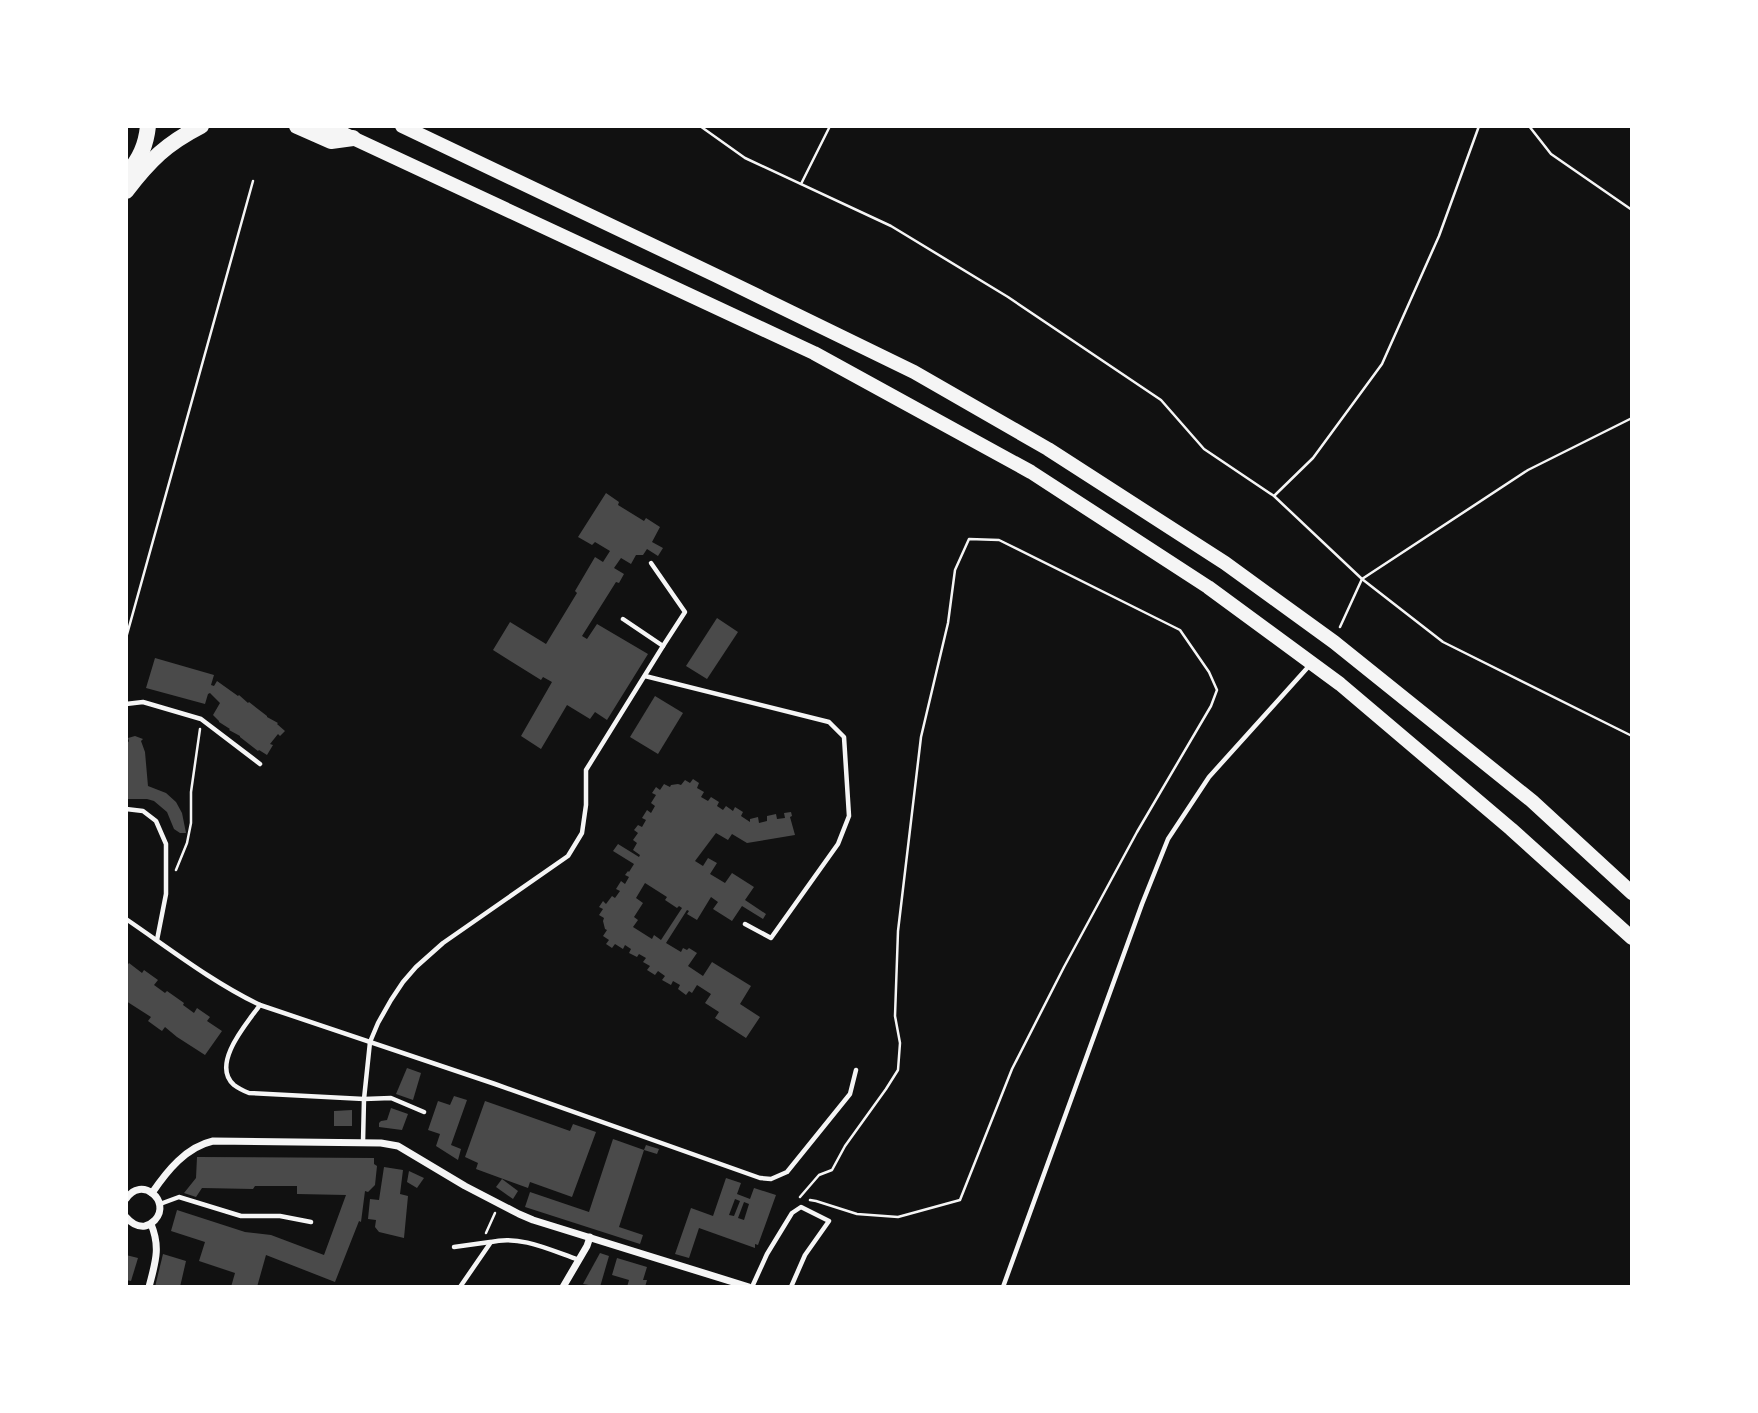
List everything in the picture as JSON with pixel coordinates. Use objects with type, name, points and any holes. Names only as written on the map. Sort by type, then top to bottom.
[{"type":"highway","points":[[126,176],[136,164],[146,144],[148,126]]},
{"type":"highway","points":[[126,191],[163,149],[201,126]]},
{"type":"highway","points":[[297,126],[331,141],[354,138]]},
{"type":"main road","points":[[327,126],[814,353],[1031,472],[1208,587],[1312,662],[1511,829],[1632,938]]},
{"type":"main road","points":[[402,126],[914,372],[1048,449],[1225,564],[1334,642],[1532,801],[1632,893]]},
{"type":"street","points":[[152,1193],[187,1153],[213,1141],[363,1142],[398,1146],[465,1186],[533,1220],[750,1287]]},
{"type":"street","points":[[126,1199],[138,1189],[152,1193],[160,1204],[157,1219],[151,1224],[136,1226],[126,1217]]},
{"type":"street","points":[[149,1287],[158,1252],[151,1224]]},
{"type":"street","points":[[563,1287],[590,1237]]},
{"type":"street","points":[[713,1287],[715,1277]]},
{"type":"lane","points":[[363,1142],[370,1042],[378,1023],[403,982],[416,967],[461,929],[568,856],[582,833],[586,805],[586,770],[685,612],[651,563]]},
{"type":"lane","points":[[622,619],[663,646]]},
{"type":"lane","points":[[1003,1287],[1168,839],[1209,777],[1312,662]]},
{"type":"lane","points":[[645,676],[829,722],[845,737],[849,816],[838,844],[771,938],[745,924]]},
{"type":"lane","points":[[126,704],[143,702],[201,719],[260,764]]},
{"type":"lane","points":[[126,809],[143,811],[156,821],[166,844],[166,894],[157,940]]},
{"type":"lane","points":[[126,919],[219,982],[260,1005],[760,1178],[771,1179],[787,1172],[840,1109],[850,1094],[856,1070]]},
{"type":"lane","points":[[260,1005],[232,1044],[227,1073],[232,1084],[249,1093],[391,1098],[424,1112]]},
{"type":"lane","points":[[160,1204],[179,1197],[241,1216],[280,1216],[311,1222]]},
{"type":"lane","points":[[750,1287],[792,1213],[802,1207],[829,1221],[805,1255],[791,1287]]},
{"type":"lane","points":[[454,1247],[505,1239],[521,1240],[579,1260]]},
{"type":"lane","points":[[461,1286],[490,1242]]},
{"type":"path","points":[[700,126],[745,158],[891,226],[1008,297],[1161,400],[1204,449],[1274,496],[1362,579],[1443,642],[1632,736]]},
{"type":"path","points":[[801,184],[830,126]]},
{"type":"path","points":[[1274,496],[1313,458],[1382,364],[1439,236],[1479,126]]},
{"type":"path","points":[[1529,126],[1551,154],[1632,210]]},
{"type":"path","points":[[126,638],[253,181]]},
{"type":"path","points":[[1334,642],[1362,579],[1528,470],[1632,418]]},
{"type":"path","points":[[969,539],[999,540],[1180,630],[1209,672],[1217,690],[1211,706],[1137,832],[1063,967],[1023,1046],[960,1200],[898,1217],[857,1214],[816,1200],[798,1200],[819,1175],[832,1170],[845,1146],[898,1070],[901,1043],[895,1016],[898,931],[921,737],[948,623],[954,570],[969,539]]},
{"type":"path","points":[[177,869],[187,844],[191,823],[191,792],[201,719]]},
{"type":"path","points":[[490,1242],[486,1233],[500,1204]]},
{"type":"building","points":[[606,493],[619,502],[618,505],[644,521],[646,518],[660,527],[652,542],[663,548],[658,556],[647,549],[643,555],[636,555],[631,564],[621,558],[614,568],[624,574],[619,583],[616,582],[582,636],[587,639],[597,624],[648,654],[607,720],[595,712],[590,719],[567,705],[541,749],[521,736],[552,682],[543,677],[541,680],[493,650],[510,622],[546,644],[595,557],[603,562],[610,551],[595,542],[592,545],[578,537]]},
{"type":"building","points":[[717,618],[738,632],[707,679],[686,666]]},
{"type":"building","points":[[155,658],[214,675],[211,685],[214,686],[217,681],[278,723],[285,731],[280,736],[278,734],[270,744],[273,745],[267,755],[258,751],[213,715],[220,703],[210,693],[205,704],[146,688]]},
{"type":"building","points":[[655,696],[683,713],[658,754],[630,737]]},
{"type":"building","points":[[135,736],[143,739],[141,741],[145,752],[148,786],[166,793],[176,802],[182,813],[186,833],[174,829],[167,812],[154,801],[126,799],[126,745],[128,738]]},
{"type":"building","points":[[693,779],[699,783],[697,788],[704,792],[701,797],[708,801],[711,797],[719,802],[717,806],[723,810],[726,806],[733,811],[735,807],[743,812],[741,816],[750,822],[750,819],[758,817],[759,823],[767,821],[767,816],[776,814],[777,819],[785,818],[784,813],[791,812],[792,816],[790,817],[795,835],[747,843],[732,834],[728,840],[716,833],[695,861],[703,866],[708,858],[717,863],[710,874],[725,883],[732,873],[754,887],[745,900],[766,914],[763,919],[742,906],[732,921],[713,909],[718,902],[711,897],[697,920],[687,914],[687,910],[666,943],[681,952],[683,948],[689,948],[697,953],[688,966],[703,976],[712,962],[751,986],[740,1004],[760,1017],[746,1038],[715,1018],[719,1012],[705,1003],[711,994],[697,985],[692,993],[689,991],[686,995],[678,989],[680,985],[673,981],[671,985],[662,980],[665,976],[658,971],[655,975],[647,970],[650,966],[643,962],[646,958],[629,953],[631,949],[625,945],[623,949],[615,944],[612,948],[606,944],[609,940],[603,936],[607,930],[604,918],[599,915],[603,909],[599,907],[603,901],[606,904],[612,896],[615,898],[620,891],[616,889],[621,881],[625,884],[629,877],[625,875],[634,864],[613,851],[618,844],[639,857],[633,850],[637,843],[633,840],[638,833],[634,830],[638,825],[642,827],[646,820],[642,818],[647,810],[651,813],[655,806],[651,803],[656,795],[652,793],[656,787],[660,790],[664,784],[670,787],[681,785],[685,780],[690,783]],"holes":[[[645,883],[667,897],[665,900],[677,908],[682,908],[661,940],[654,935],[652,939],[633,927],[638,920],[634,917],[643,903],[636,898]]]},
{"type":"building","points":[[129,963],[158,980],[154,985],[165,993],[167,991],[194,1013],[197,1008],[210,1017],[207,1021],[222,1031],[205,1055],[165,1027],[162,1031],[159,1029],[148,1021],[151,1017],[126,1001],[126,967]]},
{"type":"building","points":[[407,1068],[421,1073],[413,1100],[396,1094]]},
{"type":"building","points":[[454,1096],[467,1100],[451,1145],[461,1149],[458,1160],[436,1146],[440,1134],[428,1130],[438,1101],[450,1105]]},
{"type":"building","points":[[485,1101],[570,1131],[573,1124],[596,1132],[572,1197],[530,1182],[528,1188],[476,1169],[478,1163],[465,1157]]},
{"type":"building","points":[[391,1108],[408,1114],[402,1130],[379,1127],[381,1121],[387,1120]]},
{"type":"building","points":[[352,1110],[352,1126],[334,1126],[334,1111]]},
{"type":"building","points":[[613,1139],[644,1150],[619,1227],[643,1235],[640,1244],[525,1207],[530,1192],[589,1212]]},
{"type":"building","points":[[646,1145],[659,1149],[657,1154],[644,1150]]},
{"type":"building","points":[[197,1157],[374,1158],[374,1164],[377,1166],[375,1185],[368,1192],[365,1191],[361,1222],[359,1221],[335,1282],[266,1255],[257,1287],[231,1287],[235,1273],[199,1261],[205,1242],[171,1231],[177,1210],[245,1232],[271,1235],[324,1255],[346,1195],[297,1194],[297,1186],[255,1186],[253,1189],[202,1188],[196,1197],[184,1193],[196,1178]]},
{"type":"building","points":[[384,1167],[403,1170],[400,1194],[408,1196],[404,1238],[379,1232],[375,1227],[376,1220],[368,1219],[370,1199],[379,1200]]},
{"type":"building","points":[[409,1171],[424,1178],[417,1188],[407,1182]]},
{"type":"building","points":[[726,1178],[741,1183],[737,1194],[750,1199],[754,1188],[776,1195],[755,1248],[699,1228],[689,1258],[675,1254],[691,1208],[713,1216]],"holes":[[[735,1199],[740,1201],[734,1216],[729,1215]],[[744,1202],[749,1204],[744,1220],[738,1218]]]},
{"type":"building","points":[[502,1179],[518,1191],[513,1199],[496,1187]]},
{"type":"building","points":[[600,1253],[609,1256],[600,1287],[583,1284]]},
{"type":"building","points":[[163,1254],[186,1261],[180,1287],[155,1287]]},
{"type":"building","points":[[126,1255],[138,1258],[131,1281],[126,1280]]},
{"type":"building","points":[[617,1258],[647,1267],[643,1280],[647,1280],[645,1287],[627,1287],[629,1280],[612,1275]]}]
